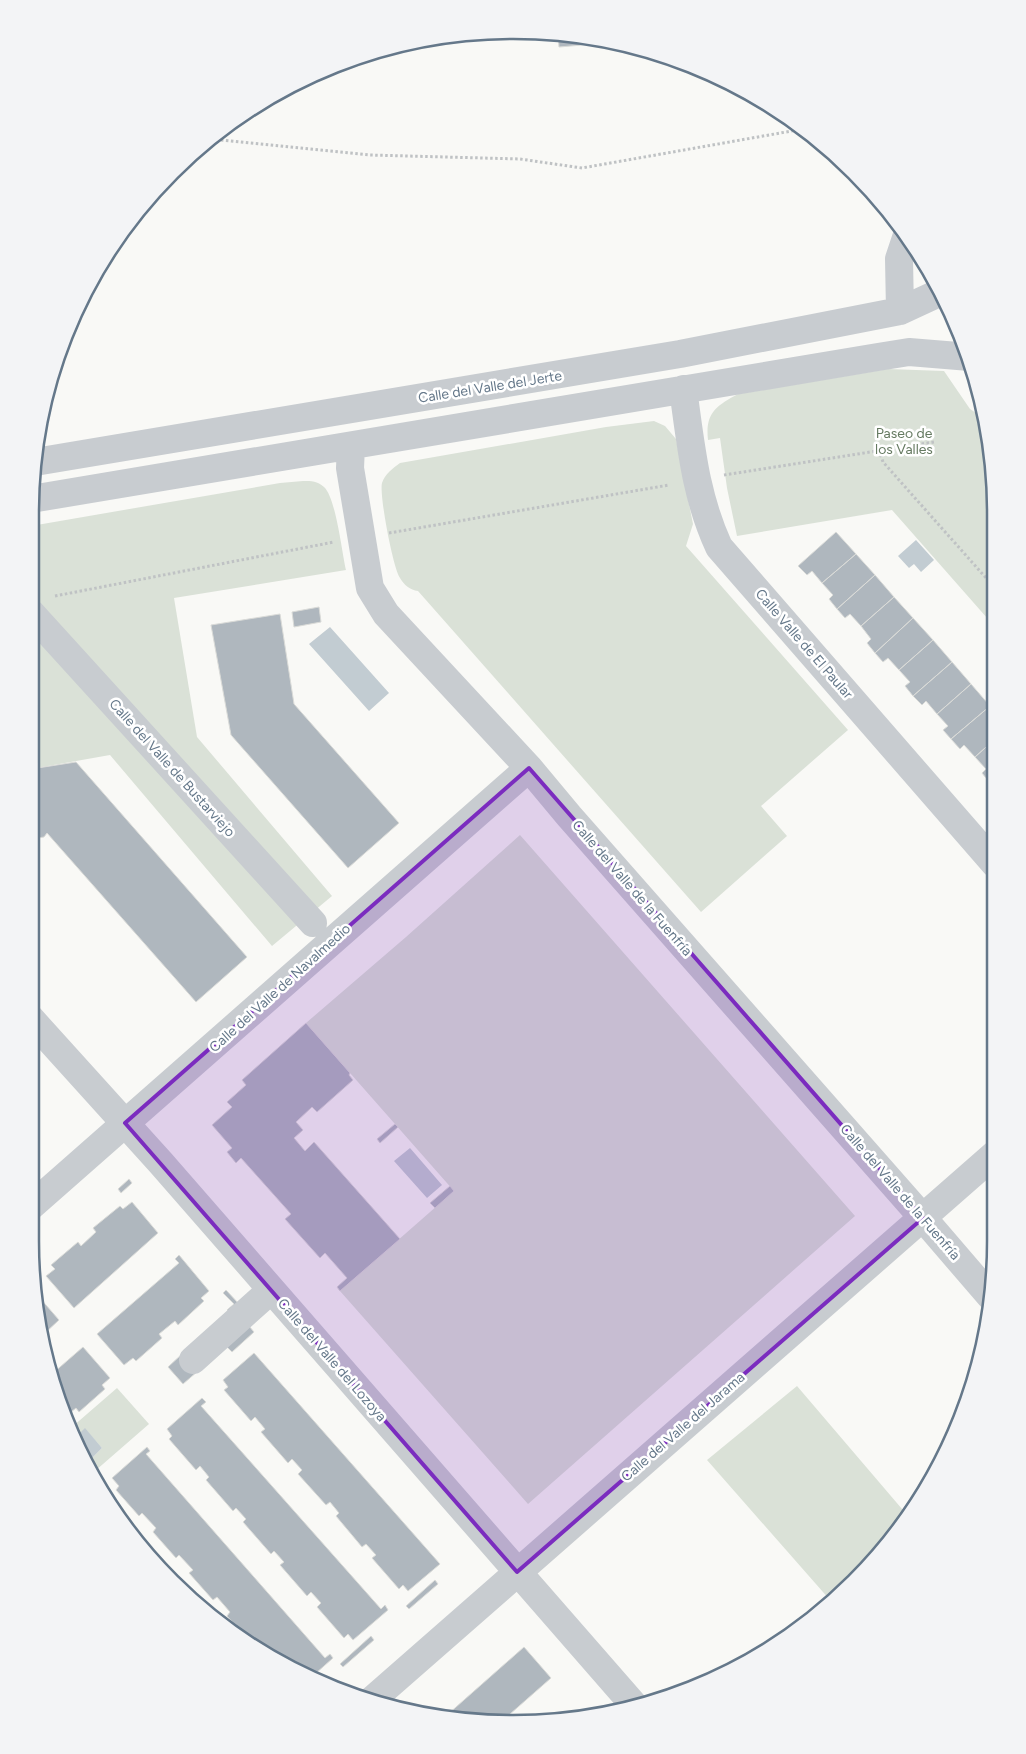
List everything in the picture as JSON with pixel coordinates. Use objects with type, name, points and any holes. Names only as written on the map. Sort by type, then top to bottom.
[{"type":"street","points":[[900,311],[899,259],[904,245]]},
{"type":"street","name":"Calle del Valle del Jerte","points":[[42,461],[641,361],[900,311],[934,295]]},
{"type":"street","points":[[39,498],[909,352],[960,356]]},
{"type":"street","name":"Calle Valle de El Paular","points":[[683,389],[696,480],[709,524],[719,547],[987,855]]},
{"type":"street","name":"Calle del Valle de la Fuenfría","points":[[351,446],[350,468],[370,588],[386,614],[529,768],[602,854],[984,1289]]},
{"type":"street","name":"Calle del Valle de Bustarviejo","points":[[39,622],[313,923]]},
{"type":"street","name":"Calle del Valle de Navalmedio","points":[[39,1199],[529,768]]},
{"type":"street","name":"Calle del Valle del Lozoya","points":[[39,1028],[125,1123],[630,1700]]},
{"type":"street","name":"Calle del Valle del Jarama","points":[[378,1695],[987,1161]]},
{"type":"street","points":[[193,1360],[271,1290]]},
{"type":"path","points":[[220,140],[370,155],[520,159],[582,168],[793,131]]},
{"type":"path","points":[[39,607],[57,594],[361,538],[696,480],[934,442]]},
{"type":"path","points":[[879,450],[882,462],[987,579]]},
{"type":"highlighted area","points":[[529,768],[923,1218],[517,1572],[125,1123]]},
{"type":"green space","name":"Paseo de los Valles","points":[[888,369],[944,371],[970,409],[976,413],[978,420],[986,482],[987,618],[892,510],[737,536],[727,488],[720,438],[708,440],[708,423],[718,407],[738,394]]},
{"type":"green space","points":[[654,421],[665,426],[676,439],[693,524],[686,546],[848,730],[761,806],[787,836],[701,912],[418,591],[403,583],[394,560],[387,531],[383,501],[383,480],[400,463],[606,427]]},
{"type":"green space","points":[[312,481],[324,487],[332,502],[346,570],[174,598],[197,737],[332,896],[272,946],[110,755],[39,768],[39,525],[280,483]]},
{"type":"green space","points":[[520,835],[855,1216],[528,1504],[340,1291],[454,1191],[306,1023]]},
{"type":"green space","points":[[797,1386],[903,1510],[870,1554],[827,1597],[707,1460]]},
{"type":"green space","points":[[117,1388],[149,1424],[97,1469],[92,1458],[102,1448],[85,1429],[80,1433],[76,1424]]},
{"type":"shaded area","points":[[916,540],[934,560],[921,572],[914,564],[909,568],[898,556]]},
{"type":"shaded area","points":[[330,627],[389,693],[369,711],[309,644]]},
{"type":"shaded area","points":[[410,1148],[442,1185],[427,1198],[394,1161]]},
{"type":"shaded area","points":[[85,1428],[102,1448],[92,1458],[88,1451],[80,1433]]},
{"type":"building","points":[[559,41],[586,45],[559,47]]},
{"type":"building","points":[[836,532],[856,554],[822,583],[812,571],[807,575],[798,566]]},
{"type":"building","points":[[856,554],[875,575],[837,609],[829,599],[833,595],[822,583]]},
{"type":"building","points":[[875,575],[894,597],[861,626],[850,614],[845,618],[837,609]]},
{"type":"building","points":[[894,597],[913,618],[875,653],[867,643],[871,639],[861,626]]},
{"type":"building","points":[[319,607],[321,622],[294,627],[292,612]]},
{"type":"building","points":[[280,614],[294,704],[399,823],[348,868],[231,735],[211,625]]},
{"type":"building","points":[[913,618],[933,640],[899,670],[888,658],[883,662],[875,653]]},
{"type":"building","points":[[933,640],[952,662],[913,696],[905,686],[910,682],[899,670]]},
{"type":"building","points":[[952,662],[971,684],[937,714],[926,701],[922,705],[913,696]]},
{"type":"building","points":[[971,684],[987,703],[987,709],[951,739],[943,730],[948,726],[937,714]]},
{"type":"building","points":[[987,709],[987,746],[975,757],[964,745],[960,749],[951,739]]},
{"type":"building","points":[[987,746],[987,779],[982,773],[986,769],[975,757]]},
{"type":"building","points":[[76,762],[247,957],[196,1002],[47,833],[44,837],[39,838],[39,768]]},
{"type":"building","points":[[306,1023],[350,1073],[349,1075],[353,1080],[317,1112],[312,1107],[296,1122],[303,1130],[294,1138],[305,1151],[314,1142],[400,1239],[340,1291],[337,1287],[347,1278],[325,1253],[320,1258],[285,1219],[291,1214],[241,1158],[236,1163],[227,1152],[232,1148],[212,1125],[232,1107],[227,1102],[246,1085],[242,1080]]},
{"type":"building","points":[[395,1124],[398,1127],[380,1143],[377,1139]]},
{"type":"building","points":[[129,1179],[132,1183],[121,1193],[118,1189]]},
{"type":"building","points":[[450,1186],[454,1191],[435,1208],[430,1203]]},
{"type":"building","points":[[132,1202],[158,1233],[74,1308],[46,1276],[55,1269],[51,1265],[78,1242],[81,1246],[96,1232],[93,1228],[120,1206],[123,1209]]},
{"type":"building","points":[[179,1255],[209,1291],[201,1298],[204,1301],[178,1325],[175,1321],[159,1334],[162,1338],[136,1361],[133,1358],[124,1365],[97,1334],[179,1263],[175,1259]]},
{"type":"building","points":[[226,1290],[239,1304],[230,1313],[227,1310],[234,1304],[223,1293]]},
{"type":"building","points":[[43,1301],[59,1320],[47,1331]]},
{"type":"building","points":[[249,1326],[254,1332],[232,1352],[226,1346]]},
{"type":"building","points":[[83,1347],[110,1378],[102,1385],[105,1389],[79,1412],[76,1408],[71,1412],[57,1370]]},
{"type":"building","points":[[254,1353],[440,1564],[408,1591],[403,1585],[399,1589],[372,1558],[376,1555],[366,1544],[362,1547],[336,1516],[339,1513],[330,1502],[326,1505],[298,1474],[302,1470],[292,1459],[288,1463],[261,1432],[265,1429],[255,1417],[251,1421],[224,1390],[228,1387],[223,1380]]},
{"type":"building","points":[[182,1354],[198,1371],[183,1384],[168,1367]]},
{"type":"building","points":[[202,1398],[206,1402],[201,1406],[381,1609],[385,1605],[388,1610],[353,1640],[348,1634],[344,1638],[317,1607],[321,1603],[311,1592],[307,1596],[280,1565],[284,1562],[274,1551],[271,1554],[243,1522],[246,1519],[236,1508],[233,1511],[206,1480],[209,1477],[200,1466],[196,1470],[169,1439],[172,1436],[167,1429]]},
{"type":"building","points":[[147,1447],[150,1451],[146,1454],[325,1658],[330,1654],[333,1658],[317,1672],[276,1652],[234,1624],[227,1616],[230,1612],[217,1597],[213,1600],[189,1573],[193,1570],[179,1555],[176,1558],[153,1532],[156,1528],[142,1513],[139,1516],[116,1490],[119,1486],[112,1478]]},
{"type":"building","points":[[435,1580],[438,1584],[409,1609],[406,1606]]},
{"type":"building","points":[[371,1636],[374,1640],[343,1667],[340,1664]]},
{"type":"building","points":[[524,1647],[551,1678],[509,1715],[451,1711]]}]
